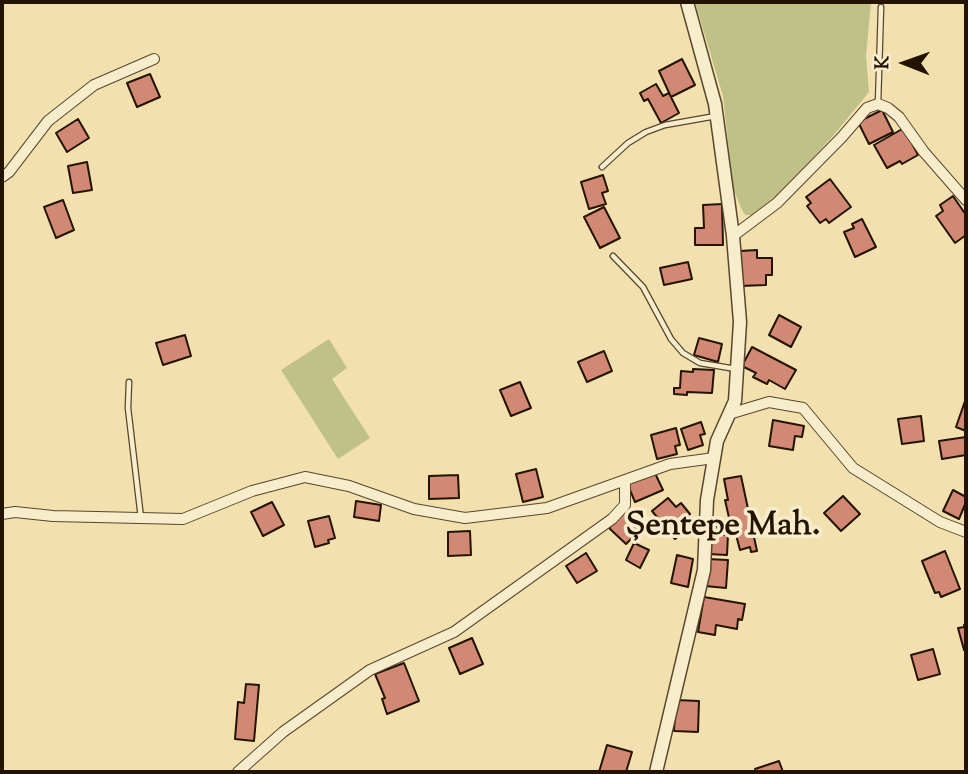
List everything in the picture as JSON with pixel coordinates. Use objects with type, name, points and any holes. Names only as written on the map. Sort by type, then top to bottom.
[{"type":"street","points":[[656,772],[704,570],[707,500],[717,442],[735,401],[740,322],[733,236],[717,116],[687,2]]},
{"type":"street","points":[[2,177],[9,172],[48,121],[94,85],[154,59]]},
{"type":"street","points":[[733,236],[777,203],[867,108],[878,104],[899,117],[966,200]]},
{"type":"street","points":[[729,414],[769,402],[803,408],[853,468],[940,522],[966,532]]},
{"type":"street","points":[[2,514],[15,512],[53,516],[183,519],[252,491],[305,477],[349,486],[414,509],[465,518],[547,508],[670,464],[714,458]]},
{"type":"street","points":[[238,772],[283,732],[370,670],[454,632],[612,519],[625,505],[625,481]]},
{"type":"lane","points":[[878,104],[881,7]]},
{"type":"lane","points":[[602,167],[619,149],[646,132],[665,125],[717,116]]},
{"type":"lane","points":[[613,256],[643,287],[671,339],[683,353],[700,363],[737,369]]},
{"type":"lane","points":[[129,382],[128,408],[141,519]]},
{"type":"green space","points":[[695,2],[871,2],[866,56],[869,92],[781,192],[753,215],[745,215],[733,188],[723,96]]},
{"type":"green space","points":[[329,339],[347,368],[332,379],[370,438],[338,459],[281,370]]},
{"type":"building","points":[[682,59],[695,85],[671,97],[659,71]]},
{"type":"building","points":[[150,74],[160,97],[137,107],[127,83]]},
{"type":"building","points":[[656,84],[663,96],[669,93],[679,113],[661,123],[648,99],[644,101],[640,93]]},
{"type":"building","points":[[882,110],[893,132],[869,144],[858,122]]},
{"type":"building","points":[[78,119],[89,138],[67,152],[56,133]]},
{"type":"building","points":[[904,128],[918,155],[902,164],[900,161],[887,168],[874,145]]},
{"type":"building","points":[[87,162],[92,190],[73,193],[68,166]]},
{"type":"building","points":[[603,175],[608,191],[602,193],[606,204],[589,209],[581,182]]},
{"type":"building","points":[[830,179],[851,207],[829,223],[826,219],[820,223],[807,206],[811,203],[806,197]]},
{"type":"building","points":[[953,196],[966,215],[966,235],[955,243],[936,216],[943,211],[940,205]]},
{"type":"building","points":[[63,200],[74,230],[56,238],[44,207]]},
{"type":"building","points":[[722,204],[723,245],[695,245],[695,228],[704,228],[703,205]]},
{"type":"building","points":[[604,207],[620,238],[600,248],[584,217]]},
{"type":"building","points":[[862,219],[876,247],[855,257],[844,232],[854,228],[852,224]]},
{"type":"building","points":[[757,250],[757,258],[772,258],[772,275],[766,275],[766,285],[740,286],[740,251]]},
{"type":"building","points":[[688,262],[692,279],[664,285],[660,268]]},
{"type":"building","points":[[779,315],[801,327],[791,347],[769,335]]},
{"type":"building","points":[[185,335],[191,356],[163,365],[156,343]]},
{"type":"building","points":[[699,338],[722,344],[718,362],[694,355]]},
{"type":"building","points":[[752,347],[796,370],[785,389],[769,380],[767,384],[753,377],[756,373],[742,366]]},
{"type":"building","points":[[604,351],[612,371],[587,382],[578,362]]},
{"type":"building","points":[[693,369],[714,370],[712,393],[674,394],[674,388],[680,388],[681,371],[693,372]]},
{"type":"building","points":[[520,382],[531,408],[511,416],[500,390]]},
{"type":"building","points":[[966,401],[966,431],[956,427]]},
{"type":"building","points":[[921,416],[924,441],[902,444],[898,419]]},
{"type":"building","points":[[773,420],[804,426],[802,437],[795,436],[793,450],[769,446]]},
{"type":"building","points":[[701,422],[705,434],[700,435],[703,445],[688,450],[681,429]]},
{"type":"building","points":[[676,428],[680,445],[675,446],[677,454],[657,459],[651,435]]},
{"type":"building","points":[[966,437],[966,455],[942,459],[939,441]]},
{"type":"building","points":[[536,469],[543,497],[523,502],[516,474]]},
{"type":"building","points":[[654,471],[663,490],[635,502],[627,483]]},
{"type":"building","points":[[458,475],[459,498],[429,499],[429,476]]},
{"type":"building","points":[[741,476],[757,551],[751,552],[750,547],[740,550],[735,531],[732,531],[725,500],[728,500],[724,479]]},
{"type":"building","points":[[953,490],[966,497],[959,519],[943,511]]},
{"type":"building","points":[[843,496],[860,514],[841,531],[824,513]]},
{"type":"building","points":[[668,498],[676,507],[681,503],[690,514],[685,518],[691,526],[675,539],[652,511]]},
{"type":"building","points":[[356,501],[381,505],[379,521],[354,517]]},
{"type":"building","points":[[272,502],[284,525],[263,536],[251,512]]},
{"type":"building","points":[[624,511],[642,528],[626,544],[609,528]]},
{"type":"building","points":[[329,516],[335,538],[315,547],[308,521]]},
{"type":"building","points":[[710,526],[725,527],[724,535],[728,535],[727,555],[708,554]]},
{"type":"building","points":[[470,531],[471,555],[448,556],[448,532]]},
{"type":"building","points":[[634,543],[649,550],[640,568],[626,560]]},
{"type":"building","points":[[945,551],[960,589],[941,597],[939,592],[935,593],[922,561]]},
{"type":"building","points":[[586,553],[597,571],[577,583],[566,566]]},
{"type":"building","points":[[677,555],[693,559],[688,587],[671,583]]},
{"type":"building","points":[[707,559],[728,560],[726,588],[705,586]]},
{"type":"building","points":[[704,597],[745,604],[737,629],[716,625],[715,635],[698,632]]},
{"type":"building","points":[[966,624],[964,650],[958,628],[965,627]]},
{"type":"building","points":[[472,638],[483,664],[460,674],[449,648]]},
{"type":"building","points":[[933,649],[940,674],[918,680],[911,655]]},
{"type":"building","points":[[404,663],[419,701],[387,714],[382,699],[385,698],[375,674]]},
{"type":"building","points":[[246,684],[259,685],[254,741],[235,739],[238,702],[244,703]]},
{"type":"building","points":[[676,700],[699,701],[698,732],[674,731]]},
{"type":"building","points":[[607,745],[632,752],[626,772],[599,772]]},
{"type":"building","points":[[779,761],[783,772],[756,772],[755,769]]},
{"type":"district","name":"Şentepe Mah.","points":[[723,528]]}]
